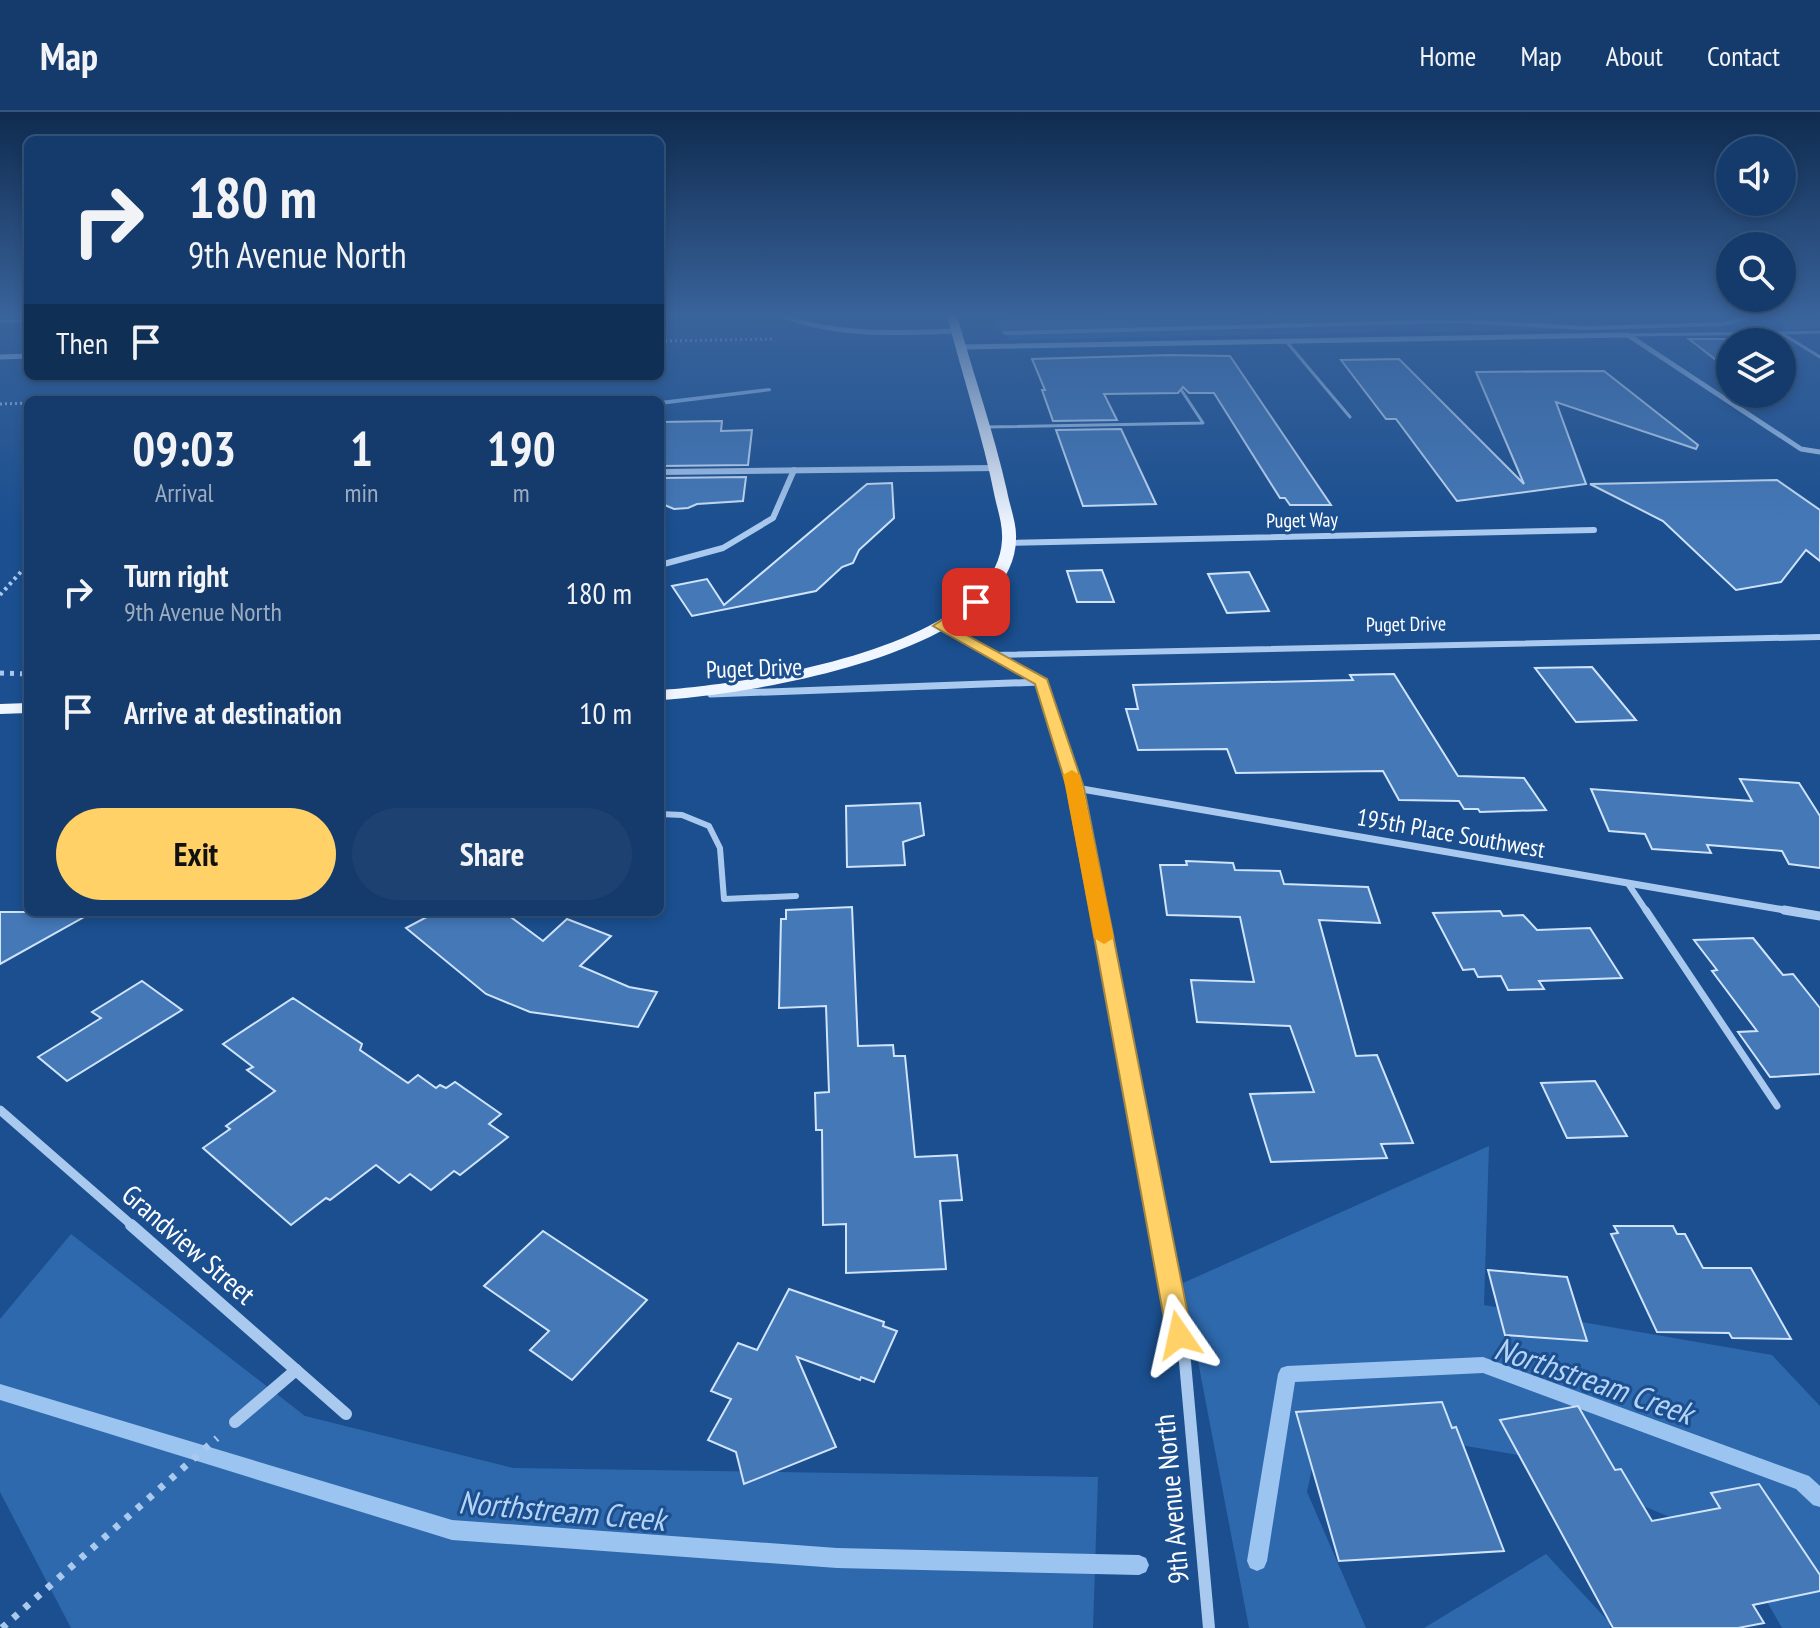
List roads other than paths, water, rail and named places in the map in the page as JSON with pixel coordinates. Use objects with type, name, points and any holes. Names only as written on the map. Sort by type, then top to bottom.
[{"type":"main road","points":[[682,695],[797,676],[895,646],[940,626],[981,597],[998,576],[1010,543],[996,468],[972,386]]},
{"type":"main road","name":"Puget Drive","points":[[664,695],[682,695]]},
{"type":"main road","points":[[0,709],[24,708]]},
{"type":"street","points":[[1705,386],[1801,449],[1820,452]]},
{"type":"street","points":[[664,472],[996,468]]},
{"type":"street","points":[[664,564],[723,548],[773,518],[794,470]]},
{"type":"street","name":"Puget Way","points":[[1010,543],[1594,530]]},
{"type":"street","points":[[940,626],[1042,682]]},
{"type":"street","name":"Puget Drive","points":[[992,655],[1820,637]]},
{"type":"street","name":"Puget Drive","points":[[682,695],[1042,682]]},
{"type":"street","name":"9th Avenue North","points":[[1042,682],[1076,788],[1185,1362],[1209,1628]]},
{"type":"street","name":"195th Place Southwest","points":[[1076,788],[1820,916]]},
{"type":"street","name":"Grandview Street","points":[[0,1110],[346,1414]]},
{"type":"street","points":[[235,1422],[296,1370]]},
{"type":"lane","points":[[1324,386],[1350,417]]},
{"type":"lane","points":[[984,427],[1203,423],[1182,391]]},
{"type":"lane","points":[[664,814],[686,813],[709,825],[720,842],[724,899],[796,896]]},
{"type":"lane","points":[[1629,885],[1777,1106]]},
{"type":"waterway","points":[[664,403],[769,390]]},
{"type":"waterway","name":"Northstream Creek","points":[[1257,1561],[1287,1374],[1483,1365],[1802,1482],[1820,1498]]},
{"type":"waterway","name":"Northstream Creek","points":[[0,1392],[452,1530],[837,1558],[1139,1565]]}]
